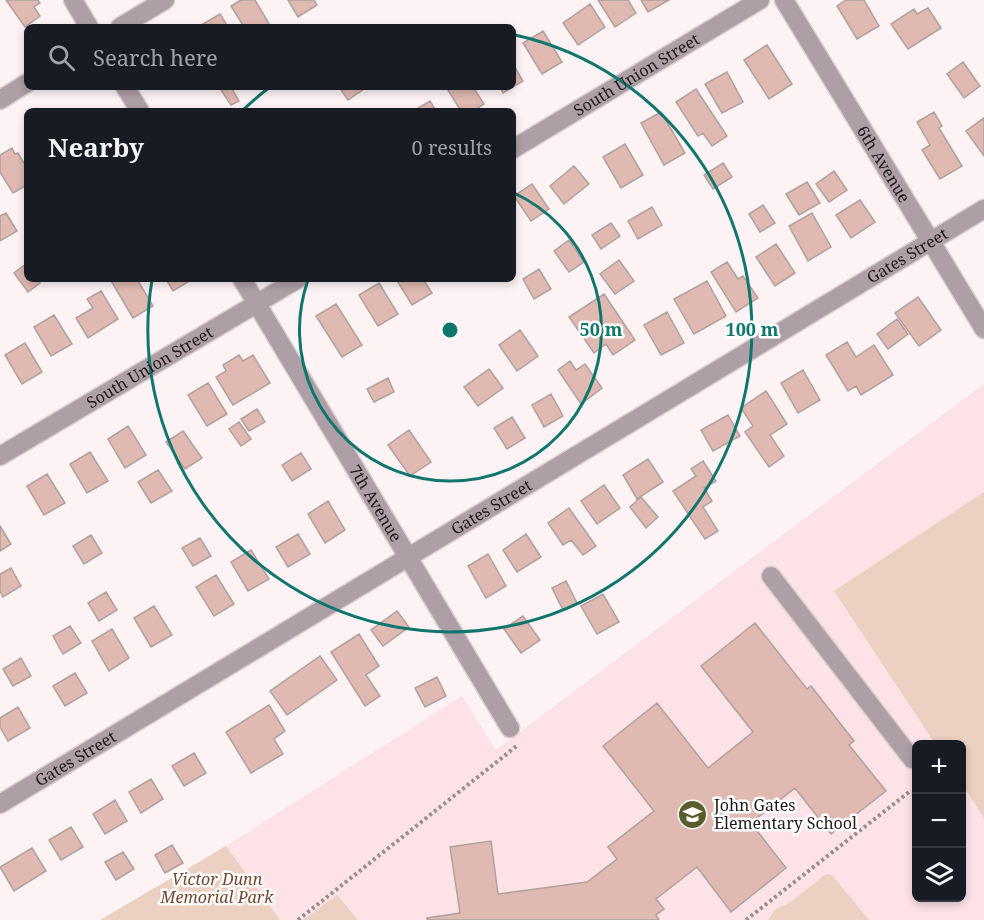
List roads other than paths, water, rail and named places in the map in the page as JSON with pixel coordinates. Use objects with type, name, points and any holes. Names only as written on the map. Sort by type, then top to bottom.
[{"type":"street","points":[[73,0],[87,24]]},
{"type":"street","points":[[125,24],[165,0]]},
{"type":"street","name":"South Union Street","points":[[516,147],[760,0]]},
{"type":"street","name":"6th Avenue","points":[[784,0],[984,329]]},
{"type":"street","points":[[0,100],[24,85]]},
{"type":"street","points":[[127,90],[138,108]]},
{"type":"street","name":"Gates Street","points":[[0,804],[984,208]]},
{"type":"street","name":"7th Avenue","points":[[244,282],[515,736]]},
{"type":"street","name":"South Union Street","points":[[0,456],[293,282]]},
{"type":"street","points":[[771,576],[912,759]]},
{"type":"place","name":"John Gates Elementary School","points":[[693,814]]},
{"type":"park label","name":"Victor Dunn Memorial Park","points":[[217,888]]}]
